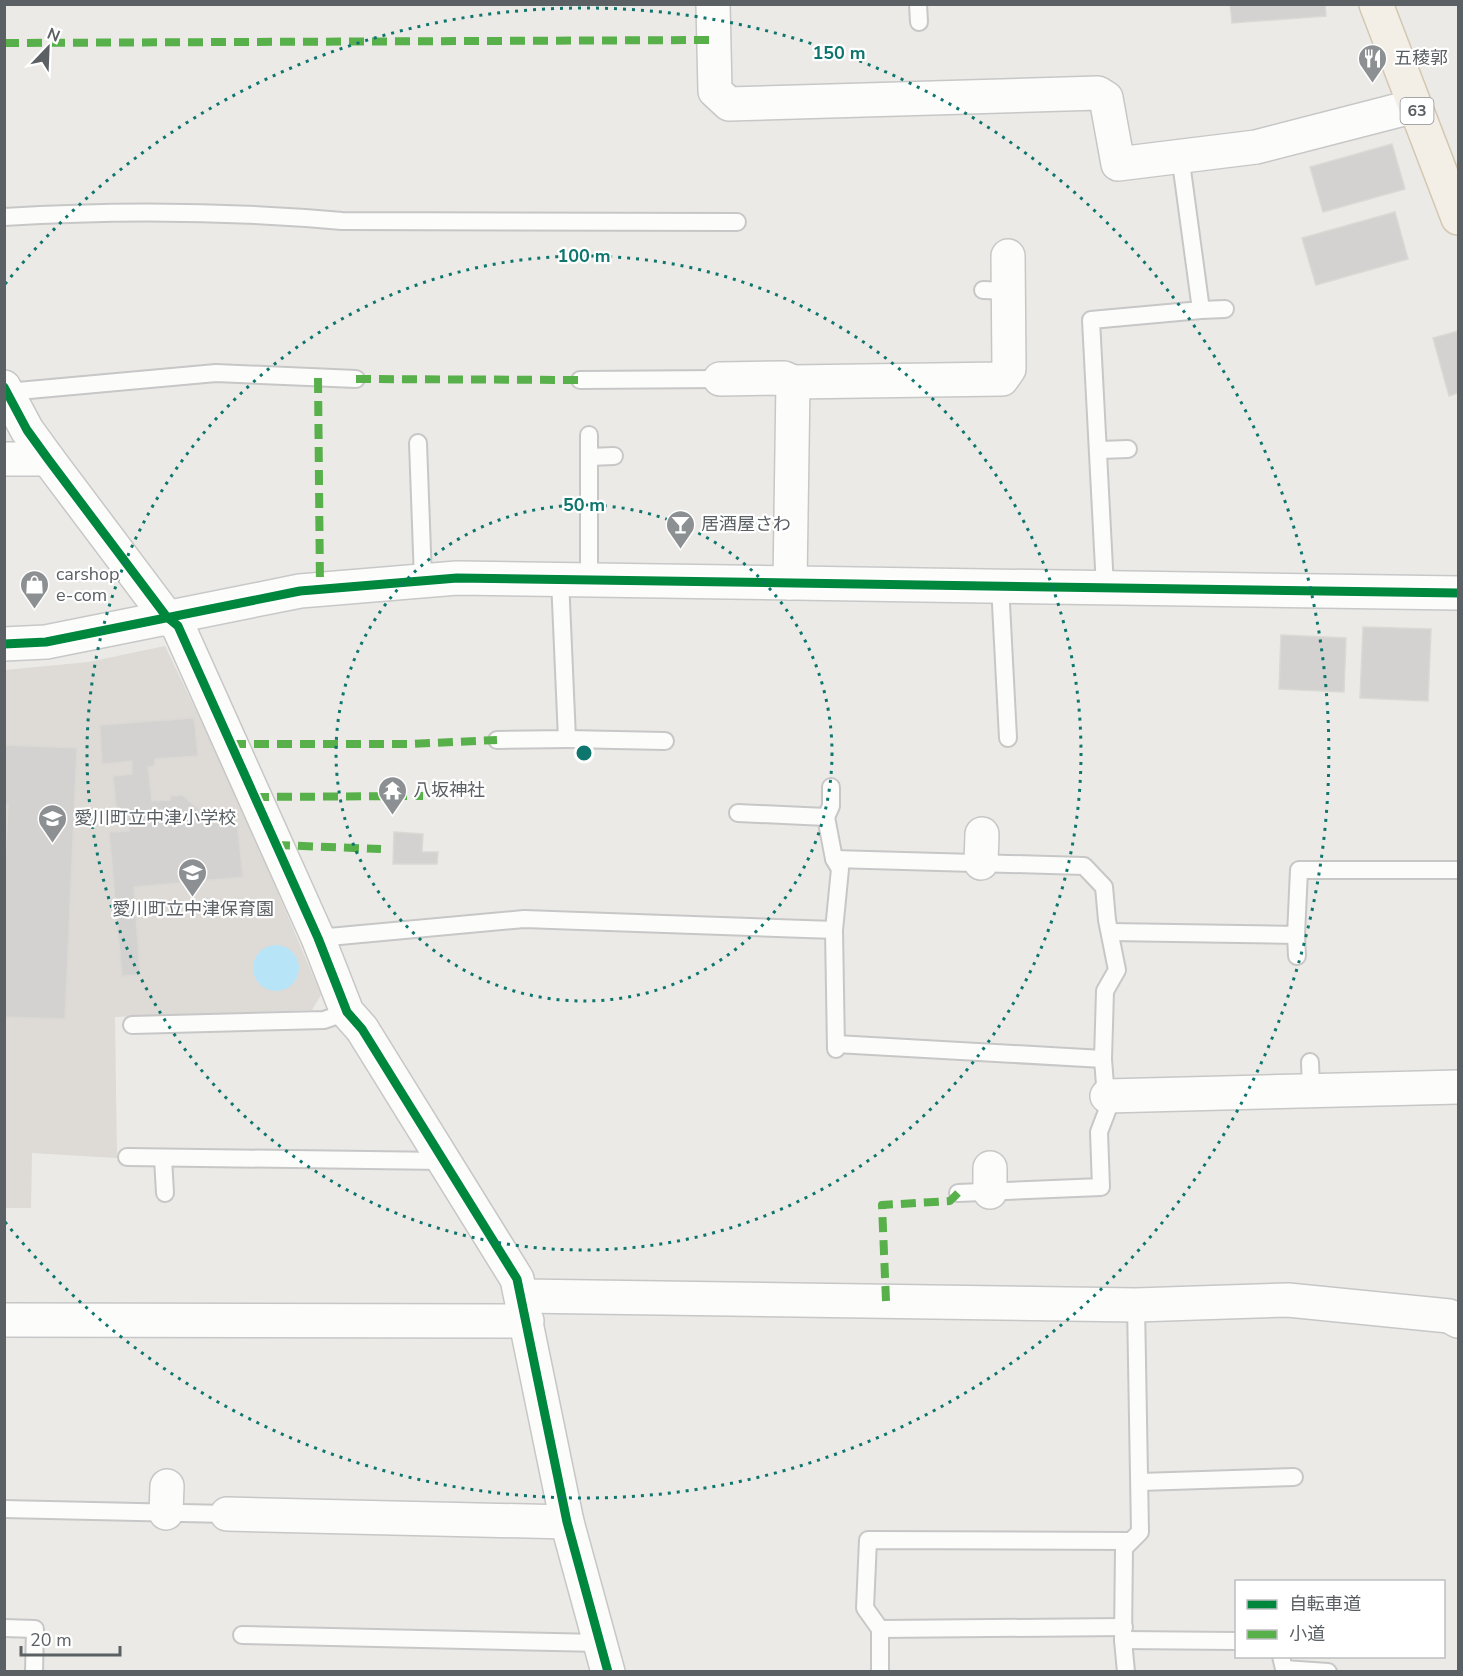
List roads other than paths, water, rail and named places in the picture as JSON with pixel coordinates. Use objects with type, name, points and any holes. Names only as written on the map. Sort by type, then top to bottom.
[{"type":"main road","name":"63","points":[[1376,4],[1458,218]]},
{"type":"street","points":[[712,4],[716,91],[729,105],[1098,93],[1106,98],[1118,164],[1256,147],[1415,106]]},
{"type":"street","points":[[720,379],[784,378],[793,382],[1002,379],[1009,369],[996,290],[1008,256]]},
{"type":"street","points":[[790,583],[793,382]]},
{"type":"street","points":[[6,390],[27,430],[48,459],[166,616],[178,626],[318,938],[347,1012],[362,1029],[517,1279],[567,1522],[604,1657]]},
{"type":"street","points":[[4,459],[48,459]]},
{"type":"street","points":[[4,644],[46,642],[166,616],[300,591],[423,579],[1000,585],[1458,593]]},
{"type":"street","points":[[1107,1096],[1311,1076],[1458,1087]]},
{"type":"street","points":[[4,1320],[524,1308],[1136,1305],[1288,1299],[1449,1316],[1458,1321]]},
{"type":"street","points":[[226,1514],[567,1522]]},
{"type":"lane","points":[[918,4],[919,22]]},
{"type":"lane","points":[[1180,155],[1201,310]]},
{"type":"lane","points":[[4,217],[165,213],[342,221],[737,222]]},
{"type":"lane","points":[[1105,587],[1091,320],[1225,309]]},
{"type":"lane","points":[[6,390],[216,374],[356,379]]},
{"type":"lane","points":[[580,380],[720,379]]},
{"type":"lane","points":[[567,739],[575,580],[589,457],[589,435]]},
{"type":"lane","points":[[418,443],[423,579]]},
{"type":"lane","points":[[1099,450],[1128,449]]},
{"type":"lane","points":[[589,457],[614,456]]},
{"type":"lane","points":[[1000,585],[1008,738]]},
{"type":"lane","points":[[497,740],[665,741]]},
{"type":"lane","points":[[831,787],[831,806],[826,817],[834,859],[840,869],[834,930],[836,1046],[1103,1059]]},
{"type":"lane","points":[[738,813],[826,817]]},
{"type":"lane","points":[[834,859],[982,849],[1084,866],[1104,887],[1117,970],[1105,991],[1103,1059],[1107,1112],[1099,1132],[1101,1187],[990,1180],[958,1193]]},
{"type":"lane","points":[[1297,956],[1299,870],[1458,870]]},
{"type":"lane","points":[[318,938],[524,919],[834,930]]},
{"type":"lane","points":[[1110,932],[1296,935]]},
{"type":"lane","points":[[132,1025],[324,1020],[347,1012]]},
{"type":"lane","points":[[127,1158],[444,1161]]},
{"type":"lane","points":[[163,1158],[165,1193]]},
{"type":"lane","points":[[1126,1671],[1124,1548],[1140,1532],[1136,1305]]},
{"type":"lane","points":[[1140,1482],[1294,1477]]},
{"type":"lane","points":[[4,1509],[167,1499],[226,1514]]},
{"type":"lane","points":[[880,1671],[880,1629],[865,1608],[868,1540],[1129,1541]]},
{"type":"lane","points":[[4,1629],[35,1629],[34,1671]]},
{"type":"lane","points":[[880,1629],[1124,1633],[1235,1641]]},
{"type":"lane","points":[[242,1635],[604,1657]]},
{"type":"lane","points":[[1281,1658],[1284,1669],[1328,1671]]},
{"type":"water","points":[[276,945],[292,952],[299,968],[292,984],[276,991],[260,984],[253,968],[260,952]]},
{"type":"place","name":"五稜郭","points":[[1373,84]]},
{"type":"place","name":"居酒屋さわ","points":[[680,550]]},
{"type":"place","name":"carshop e-com","points":[[35,610]]},
{"type":"place","name":"八坂神社","points":[[392,816]]},
{"type":"place","name":"愛川町立中津小学校","points":[[53,844]]},
{"type":"place","name":"愛川町立中津保育園","points":[[193,898]]}]
